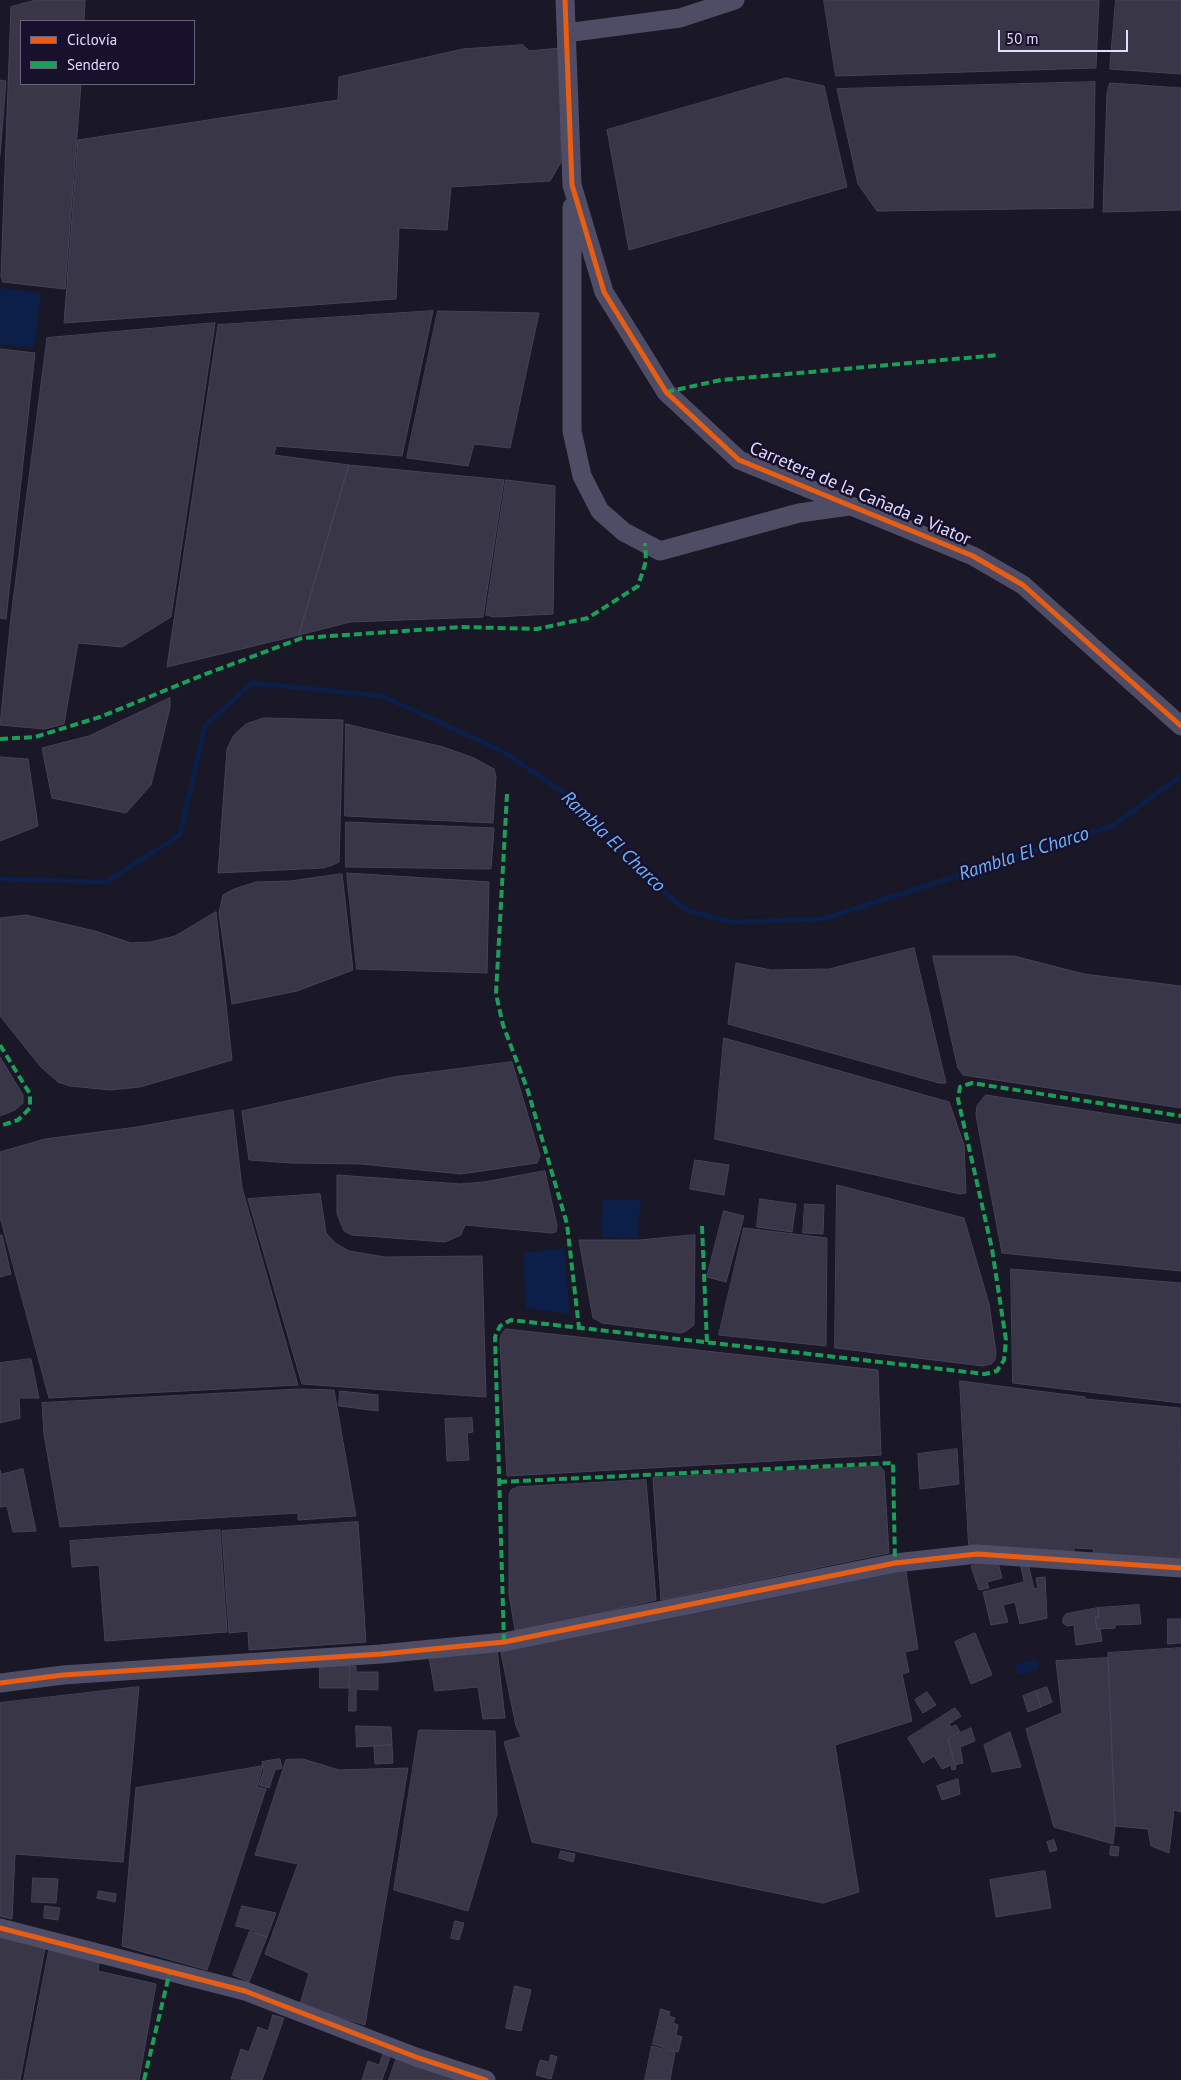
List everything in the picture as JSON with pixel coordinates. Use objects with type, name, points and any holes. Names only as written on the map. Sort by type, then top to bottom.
[{"type":"street","name":"Carretera de la Cañada a Viator","points":[[565,0],[572,186],[604,292],[666,392],[739,460],[972,556],[1023,585],[1181,726]]},
{"type":"street","points":[[566,33],[680,18],[735,0]]},
{"type":"street","points":[[572,186],[572,431],[582,476],[600,511],[624,532],[660,551],[799,513],[849,506]]},
{"type":"street","points":[[0,1683],[63,1675],[382,1654],[504,1642],[895,1563],[977,1554],[1181,1568]]},
{"type":"street","points":[[0,1928],[245,1991],[416,2057],[486,2080]]},
{"type":"water","points":[[0,288],[41,293],[34,348],[0,344]]},
{"type":"water","points":[[603,1199],[641,1200],[637,1238],[601,1237]]},
{"type":"water","points":[[564,1248],[570,1314],[526,1308],[523,1253]]},
{"type":"water","points":[[1035,1659],[1039,1662],[1038,1669],[1018,1675],[1015,1665]]},
{"type":"building","points":[[36,0],[85,0],[84,20],[20,20],[20,85],[81,85],[65,289],[3,282],[1,277],[11,7]]},
{"type":"building","points":[[824,0],[1099,0],[1096,68],[836,76]]},
{"type":"building","points":[[1116,0],[1181,0],[1181,74],[1110,69]]},
{"type":"building","points":[[523,45],[529,51],[560,48],[561,162],[550,181],[451,187],[447,230],[399,228],[396,299],[64,323],[78,140],[338,100],[339,77],[463,49]]},
{"type":"building","points":[[786,78],[824,86],[847,187],[629,250],[607,130]]},
{"type":"building","points":[[0,80],[6,81],[0,155]]},
{"type":"building","points":[[1095,82],[1093,208],[877,211],[858,184],[837,89]]},
{"type":"building","points":[[1110,83],[1181,88],[1181,210],[1103,212],[1107,93]]},
{"type":"building","points":[[433,311],[402,456],[276,446],[274,455],[349,465],[299,635],[167,667],[218,325]]},
{"type":"building","points":[[438,311],[539,313],[510,448],[474,444],[468,466],[407,458]]},
{"type":"building","points":[[215,323],[171,617],[122,647],[78,643],[64,724],[45,729],[0,725],[11,617],[47,338]]},
{"type":"building","points":[[0,349],[35,353],[6,619],[0,618]]},
{"type":"building","points":[[349,465],[504,480],[483,617],[350,622],[299,635]]},
{"type":"building","points":[[506,480],[555,486],[553,614],[495,617],[486,615]]},
{"type":"building","points":[[170,698],[170,708],[151,785],[126,813],[52,798],[42,748],[89,736]]},
{"type":"building","points":[[264,718],[343,720],[339,862],[333,865],[323,868],[218,873],[227,749],[234,735],[246,724]]},
{"type":"building","points":[[346,724],[443,747],[474,758],[494,769],[496,777],[493,823],[345,816]]},
{"type":"building","points":[[0,757],[28,759],[38,826],[0,841]]},
{"type":"building","points":[[346,822],[494,828],[491,869],[346,867]]},
{"type":"building","points":[[347,873],[489,882],[487,973],[357,969]]},
{"type":"building","points":[[342,874],[353,970],[297,991],[232,1004],[219,913],[223,895],[234,889],[256,882],[290,881]]},
{"type":"building","points":[[216,912],[232,1060],[140,1087],[110,1090],[70,1086],[58,1082],[41,1067],[0,1016],[0,918],[26,915],[95,931],[131,943],[151,942],[175,936]]},
{"type":"building","points":[[914,948],[946,1083],[939,1083],[728,1024],[736,963],[771,970],[829,969]]},
{"type":"building","points":[[933,956],[1014,956],[1084,974],[1181,986],[1181,1108],[963,1075],[958,1068]]},
{"type":"building","points":[[724,1038],[949,1102],[964,1145],[966,1193],[960,1194],[715,1139]]},
{"type":"building","points":[[0,1057],[23,1095],[23,1103],[15,1110],[0,1116]]},
{"type":"building","points":[[512,1062],[540,1156],[537,1163],[461,1174],[361,1164],[249,1160],[242,1111],[394,1077]]},
{"type":"building","points":[[986,1095],[1181,1125],[1181,1271],[1002,1253],[976,1115],[977,1106]]},
{"type":"building","points":[[233,1110],[242,1188],[298,1385],[49,1398],[0,1217],[0,1152],[45,1139],[137,1127]]},
{"type":"building","points":[[695,1160],[729,1165],[724,1195],[690,1189]]},
{"type":"building","points":[[545,1171],[557,1226],[556,1232],[552,1233],[465,1225],[461,1235],[445,1242],[352,1235],[344,1231],[337,1214],[337,1175],[461,1184],[484,1182]]},
{"type":"building","points":[[837,1185],[964,1218],[989,1304],[996,1353],[995,1360],[991,1364],[983,1366],[835,1348]]},
{"type":"building","points":[[320,1194],[326,1233],[335,1243],[349,1251],[385,1257],[482,1256],[486,1397],[302,1384],[248,1199]]},
{"type":"building","points":[[760,1199],[796,1204],[792,1232],[757,1227]]},
{"type":"building","points":[[805,1204],[824,1205],[823,1234],[803,1233]]},
{"type":"building","points":[[724,1211],[744,1216],[726,1282],[707,1277]]},
{"type":"building","points":[[744,1228],[827,1238],[826,1346],[719,1335]]},
{"type":"building","points":[[0,1235],[2,1235],[11,1274],[0,1277]]},
{"type":"building","points":[[695,1235],[694,1325],[681,1333],[602,1323],[593,1318],[579,1240],[640,1240]]},
{"type":"building","points":[[1011,1269],[1181,1283],[1181,1403],[1013,1383]]},
{"type":"building","points":[[506,1329],[878,1370],[881,1455],[507,1476],[500,1343],[501,1335]]},
{"type":"building","points":[[31,1359],[39,1398],[19,1398],[20,1418],[0,1423],[0,1363]]},
{"type":"building","points":[[960,1381],[1085,1397],[1085,1399],[1180,1408],[1181,1559],[1093,1554],[1094,1549],[1074,1548],[1074,1552],[969,1545]]},
{"type":"building","points":[[300,1389],[334,1390],[356,1516],[298,1520],[298,1513],[60,1527],[44,1434],[42,1403]]},
{"type":"building","points":[[340,1391],[378,1395],[378,1411],[339,1406]]},
{"type":"building","points":[[472,1418],[473,1432],[467,1433],[469,1460],[447,1461],[445,1419]]},
{"type":"building","points":[[957,1449],[959,1484],[920,1489],[918,1454]]},
{"type":"building","points":[[880,1466],[884,1471],[889,1553],[661,1600],[653,1478]]},
{"type":"building","points":[[23,1469],[36,1531],[13,1532],[7,1506],[0,1507],[0,1470],[1,1474]]},
{"type":"building","points":[[646,1480],[656,1600],[521,1631],[515,1630],[509,1594],[509,1495],[511,1490],[517,1487]]},
{"type":"building","points":[[358,1522],[366,1642],[249,1650],[248,1631],[229,1633],[222,1531]]},
{"type":"building","points":[[220,1530],[227,1632],[105,1641],[99,1565],[72,1567],[70,1541]]},
{"type":"building","points":[[997,1559],[1002,1578],[987,1582],[989,1588],[979,1590],[971,1566]]},
{"type":"building","points":[[1020,1562],[1028,1563],[1034,1589],[1038,1588],[1036,1578],[1045,1577],[1047,1618],[1020,1624],[1015,1602],[1003,1605],[1008,1622],[991,1625],[983,1592],[1024,1582]]},
{"type":"building","points":[[905,1566],[918,1649],[905,1652],[909,1672],[902,1674],[912,1721],[835,1745],[859,1892],[823,1903],[532,1842],[504,1742],[521,1737],[516,1726],[501,1653]]},
{"type":"building","points":[[1139,1605],[1141,1624],[1115,1625],[1115,1628],[1097,1629],[1095,1617],[1099,1617],[1098,1608]]},
{"type":"building","points":[[1098,1608],[1099,1617],[1095,1617],[1102,1641],[1076,1645],[1074,1625],[1067,1626],[1063,1623],[1063,1618],[1066,1614]]},
{"type":"building","points":[[1168,1619],[1181,1619],[1181,1643],[1168,1644]]},
{"type":"building","points":[[975,1633],[992,1675],[971,1684],[955,1642]]},
{"type":"building","points":[[1181,1648],[1181,1812],[1174,1810],[1169,1853],[1151,1846],[1148,1829],[1115,1826],[1108,1653]]},
{"type":"building","points":[[497,1649],[505,1718],[483,1719],[478,1687],[435,1691],[429,1657]]},
{"type":"building","points":[[1108,1658],[1115,1826],[1113,1844],[1054,1827],[1026,1729],[1062,1713],[1056,1661]]},
{"type":"building","points":[[320,1666],[350,1666],[349,1688],[320,1688]]},
{"type":"building","points":[[350,1666],[356,1666],[356,1672],[378,1672],[378,1690],[356,1689],[356,1711],[349,1711]]},
{"type":"building","points":[[139,1687],[123,1862],[15,1854],[12,1919],[0,1916],[0,1703]]},
{"type":"building","points":[[1047,1687],[1052,1702],[1041,1707],[1036,1691]]},
{"type":"building","points":[[1036,1691],[1041,1707],[1028,1712],[1023,1696]]},
{"type":"building","points":[[927,1692],[936,1705],[923,1713],[915,1700]]},
{"type":"building","points":[[955,1708],[961,1716],[949,1724],[951,1727],[956,1725],[960,1732],[948,1739],[956,1769],[952,1770],[951,1765],[942,1769],[934,1756],[923,1763],[908,1738]]},
{"type":"building","points":[[356,1726],[391,1727],[392,1745],[357,1747]]},
{"type":"building","points":[[971,1728],[975,1741],[960,1747],[963,1763],[955,1765],[948,1739]]},
{"type":"building","points":[[419,1730],[495,1731],[497,1814],[468,1911],[394,1890]]},
{"type":"building","points":[[1010,1732],[1021,1767],[992,1772],[984,1745]]},
{"type":"building","points":[[392,1745],[393,1763],[375,1764],[374,1746]]},
{"type":"building","points":[[280,1759],[282,1768],[275,1770],[269,1788],[259,1785],[264,1770],[262,1762]]},
{"type":"building","points":[[303,1759],[339,1770],[408,1768],[365,2025],[300,2005],[309,1973],[265,1954],[298,1864],[255,1855],[286,1760]]},
{"type":"building","points":[[263,1766],[257,1787],[266,1789],[207,1970],[122,1946],[136,1788]]},
{"type":"building","points":[[958,1779],[960,1794],[942,1800],[937,1786]]},
{"type":"building","points":[[1054,1840],[1057,1850],[1050,1852],[1047,1842]]},
{"type":"building","points":[[1111,1846],[1119,1847],[1118,1856],[1110,1855]]},
{"type":"building","points":[[561,1851],[575,1854],[573,1862],[559,1858]]},
{"type":"building","points":[[1045,1871],[1051,1908],[996,1917],[990,1880]]},
{"type":"building","points":[[33,1878],[58,1879],[56,1903],[32,1902]]},
{"type":"building","points":[[99,1891],[116,1894],[115,1902],[97,1898]]},
{"type":"building","points":[[45,1906],[60,1908],[58,1920],[44,1918]]},
{"type":"building","points":[[242,1906],[276,1913],[267,1937],[255,1933],[256,1931],[236,1926]]},
{"type":"building","points":[[455,1921],[464,1923],[459,1940],[451,1938]]},
{"type":"building","points":[[250,1931],[267,1937],[249,1982],[233,1975]]},
{"type":"building","points":[[0,1934],[46,1943],[20,2080],[0,2080]]},
{"type":"building","points":[[50,1945],[100,1957],[98,1971],[156,1984],[139,2080],[24,2080]]},
{"type":"building","points":[[515,1986],[531,1990],[521,2031],[506,2028]]},
{"type":"building","points":[[661,2009],[670,2012],[669,2016],[675,2018],[673,2023],[678,2025],[676,2035],[682,2037],[678,2052],[653,2044]]},
{"type":"building","points":[[273,2015],[284,2018],[262,2080],[231,2079],[241,2049],[249,2052],[258,2027],[268,2031]]},
{"type":"building","points":[[652,2046],[675,2052],[670,2080],[645,2080]]},
{"type":"building","points":[[384,2052],[391,2054],[382,2080],[362,2080],[368,2061],[379,2065]]},
{"type":"building","points":[[551,2055],[557,2057],[551,2079],[536,2075],[540,2060],[549,2062]]},
{"type":"building","points":[[397,2057],[468,2080],[389,2080]]},
{"type":"waterway","name":"Rambla El Charco","points":[[0,879],[106,882],[180,835],[205,726],[252,683],[382,696],[504,752],[573,799],[635,867],[686,910],[732,922],[823,919],[1112,826],[1181,776]]},
{"type":"marked path","points":[[666,392],[721,380],[999,355]]},
{"type":"marked path","points":[[0,739],[35,737],[100,717],[203,675],[302,638],[462,627],[537,629],[588,618],[638,586],[646,561],[645,543]]},
{"type":"marked path","points":[[507,794],[496,994],[503,1025],[528,1091],[567,1224],[579,1328]]},
{"type":"marked path","points":[[0,1045],[30,1094],[30,1108],[18,1120],[0,1126]]},
{"type":"marked path","points":[[504,1642],[495,1337],[500,1326],[511,1320],[985,1374],[997,1371],[1004,1360],[1006,1340],[992,1249],[958,1099],[960,1087],[972,1083],[1181,1116]]},
{"type":"marked path","points":[[702,1226],[707,1343]]},
{"type":"marked path","points":[[499,1482],[893,1463],[895,1563]]},
{"type":"marked path","points":[[144,2080],[170,1971]]},
{"type":"cycle path","points":[[565,0],[572,185],[604,292],[666,392],[739,460],[973,556],[1023,585],[1181,726]]},
{"type":"cycle path","points":[[0,1683],[63,1675],[381,1654],[504,1642],[895,1563],[977,1554],[1181,1568]]},
{"type":"cycle path","points":[[0,1928],[245,1991],[416,2057],[486,2080]]}]
